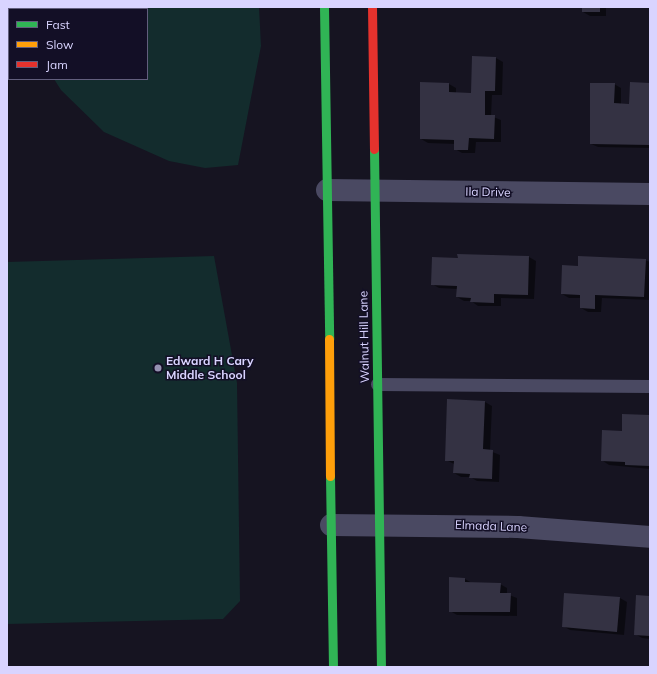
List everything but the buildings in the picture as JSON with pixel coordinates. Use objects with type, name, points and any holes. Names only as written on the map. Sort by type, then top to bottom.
[{"type":"main road","points":[[324,7],[333,667]]},
{"type":"main road","name":"Walnut Hill Lane","points":[[372,7],[381,667]]},
{"type":"street","name":"Ila Drive","points":[[327,190],[650,194]]},
{"type":"street","name":"Elmada Lane","points":[[331,525],[518,527],[650,536]]},
{"type":"lane","points":[[377,384],[650,386]]},
{"type":"green space","points":[[259,7],[261,46],[238,165],[205,168],[169,161],[104,132],[61,90],[55,80],[148,80],[148,8],[22,8]]},
{"type":"green space","points":[[214,256],[237,383],[240,601],[223,619],[7,624],[7,262]]},
{"type":"traffic: fast","points":[[324,7],[329,339]]},
{"type":"traffic: fast","points":[[374,149],[381,667]]},
{"type":"traffic: fast","points":[[330,476],[333,667]]},
{"type":"traffic: slow","points":[[329,339],[330,476]]},
{"type":"traffic: jam","points":[[372,7],[374,149]]},
{"type":"place","name":"Edward H Cary Middle School","points":[[158,368]]}]
